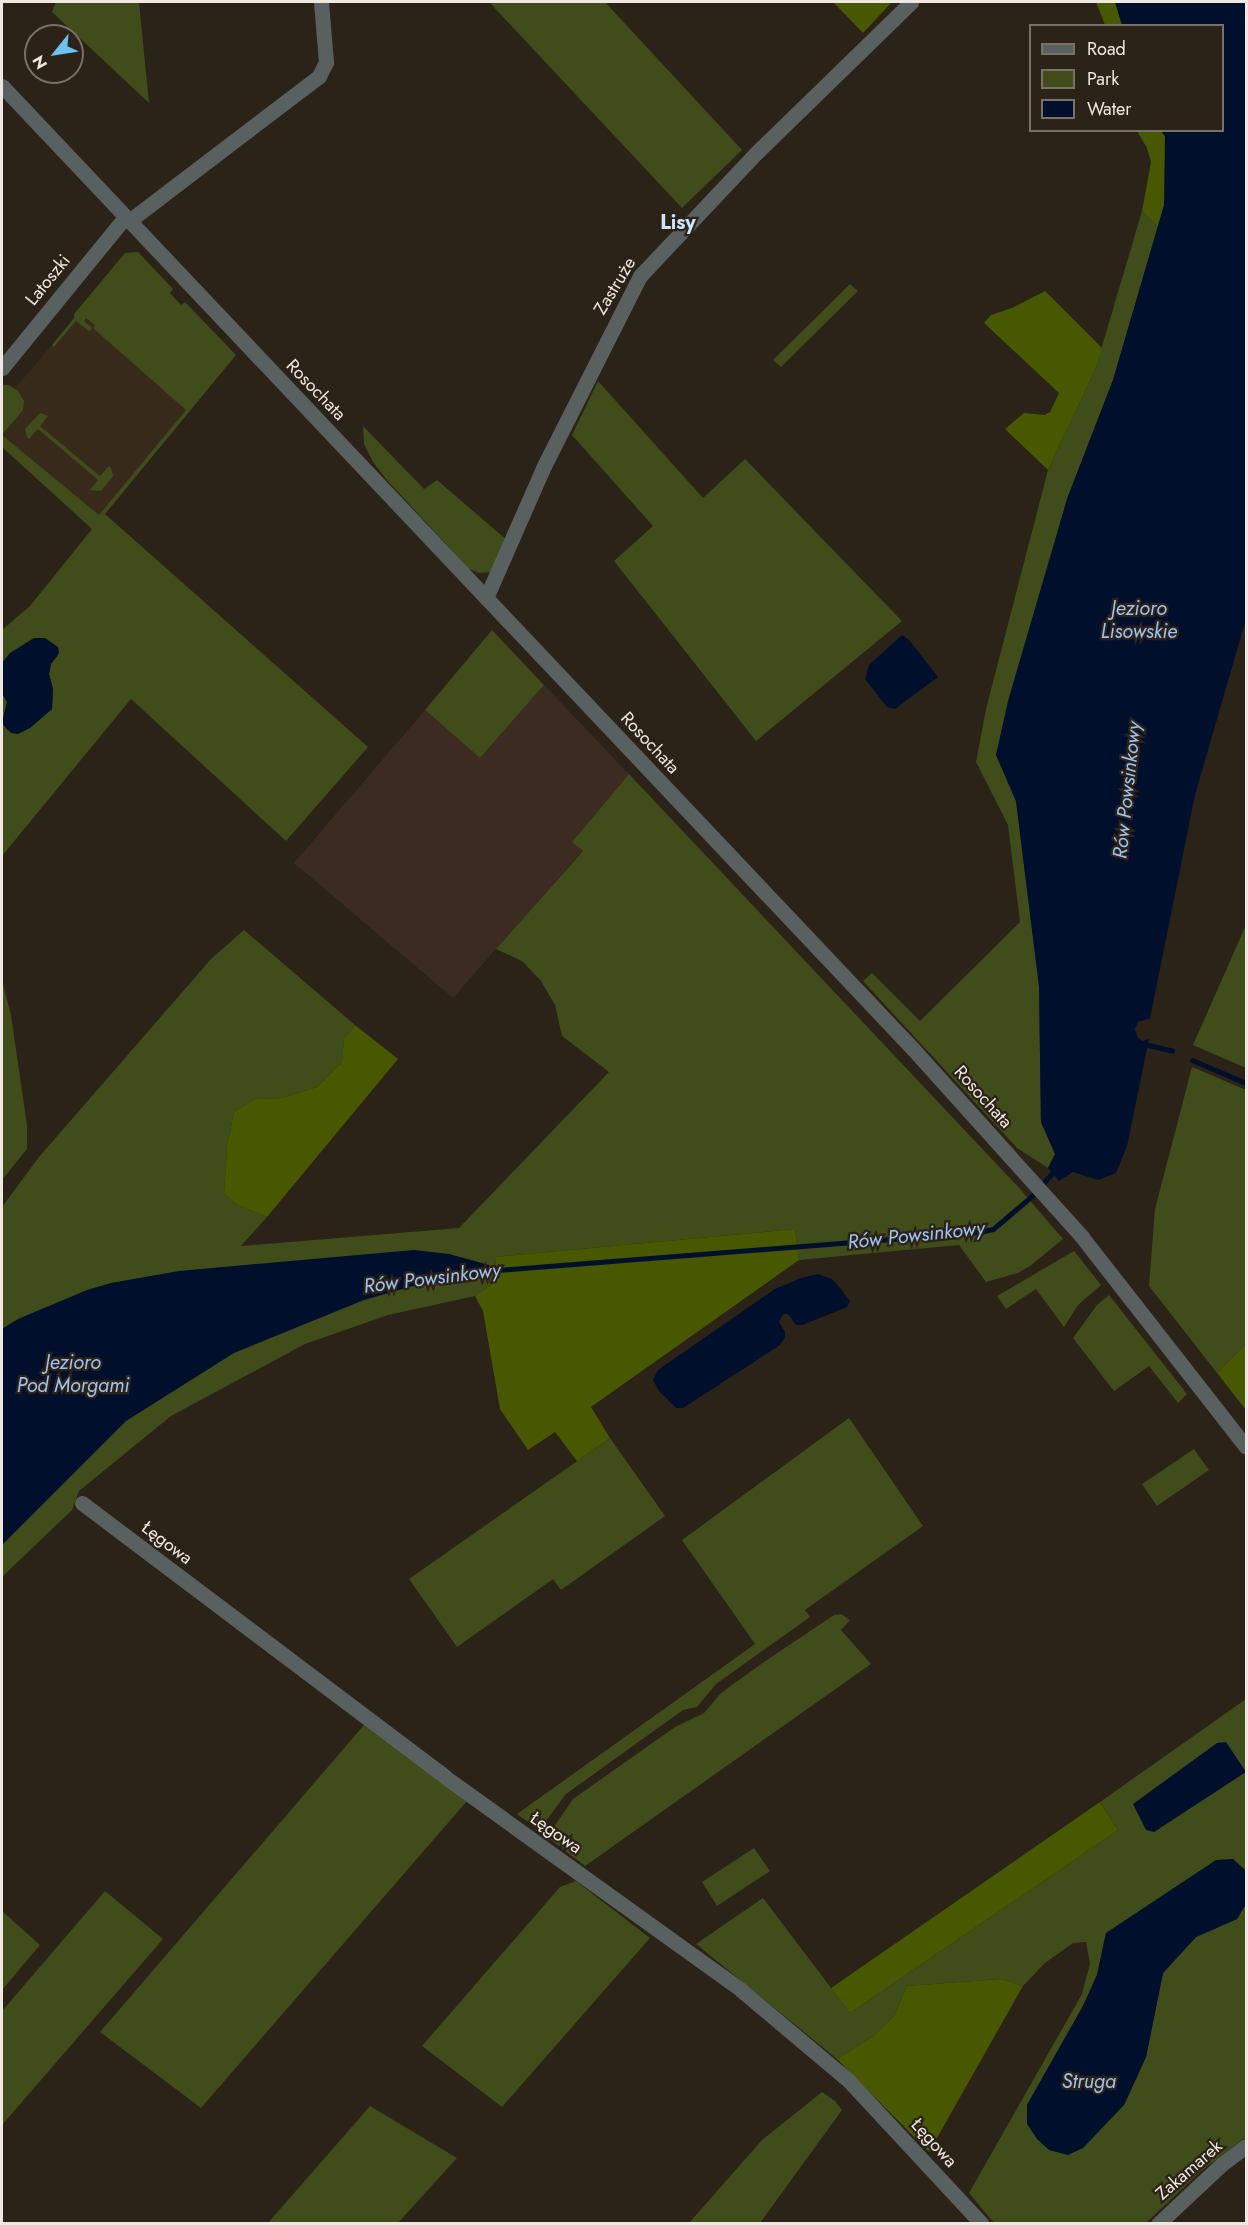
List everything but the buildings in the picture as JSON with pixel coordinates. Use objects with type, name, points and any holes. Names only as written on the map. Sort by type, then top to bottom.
[{"type":"street","name":"Latoszki","points":[[2,368],[127,219],[319,75],[326,62],[321,2]]},
{"type":"street","name":"Zastruże","points":[[486,598],[544,466],[640,276],[757,152],[911,2]]},
{"type":"street","name":"Rosochata","points":[[2,86],[913,1049],[1115,1276],[1246,1448]]},
{"type":"street","name":"Łęgowa","points":[[82,1503],[445,1777],[741,1990],[849,2081],[982,2223]]},
{"type":"street","name":"Zakamarek","points":[[1158,2223],[1222,2164],[1246,2146]]},
{"type":"shaded area","points":[[127,256],[230,362],[93,529],[2,447],[2,398],[12,392]]},
{"type":"shaded area","points":[[544,685],[629,774],[572,842],[583,850],[453,998],[294,863],[425,710],[480,758]]},
{"type":"green space","points":[[56,2],[139,2],[149,103],[84,42],[84,24],[65,24],[52,12]]},
{"type":"green space","points":[[489,2],[605,2],[742,150],[682,208]]},
{"type":"green space","points":[[833,2],[892,2],[863,33]]},
{"type":"green space","points":[[1096,2],[1115,2],[1122,24],[1105,24]]},
{"type":"green space","points":[[1138,132],[1162,132],[1165,136],[1165,205],[1158,227],[1142,211],[1151,162],[1147,148]]},
{"type":"green space","points":[[1142,211],[1158,227],[1113,380],[1067,499],[996,755],[1016,801],[1039,986],[1041,1122],[1055,1154],[1048,1168],[1017,1148],[863,981],[872,973],[920,1021],[1020,922],[1008,825],[976,762],[986,709],[1048,470],[1095,370]]},
{"type":"green space","points":[[138,252],[173,289],[170,293],[181,305],[185,302],[236,355],[105,514],[368,747],[286,841],[131,699],[2,856],[2,723],[7,730],[18,734],[52,709],[53,689],[49,674],[51,664],[58,655],[10,653],[2,663],[2,630],[30,606],[92,529],[2,447],[2,435],[99,515],[186,410],[93,328],[95,325],[86,318],[84,321],[92,328],[89,331],[76,321],[54,347],[52,345],[74,318],[74,314],[125,253]]},
{"type":"green space","points":[[850,284],[858,291],[781,367],[773,360]]},
{"type":"green space","points":[[1045,291],[1102,348],[1095,370],[1048,470],[1005,429],[1024,413],[1045,415],[1050,412],[1059,393],[984,323],[991,315],[1012,308]]},
{"type":"green space","points":[[598,381],[703,498],[745,459],[902,621],[756,741],[614,561],[653,526],[572,435]]},
{"type":"green space","points":[[2,385],[9,385],[18,391],[24,401],[23,410],[2,435]]},
{"type":"green space","points":[[40,413],[48,416],[40,426],[100,476],[109,466],[111,468],[113,476],[101,491],[90,490],[98,480],[38,429],[29,439],[27,437],[25,429]]},
{"type":"green space","points":[[363,426],[424,489],[437,480],[508,541],[494,572],[479,573],[469,569],[386,479],[373,462],[364,444]]},
{"type":"green space","points":[[492,630],[544,685],[480,758],[425,710]]},
{"type":"green space","points":[[2,693],[7,702],[2,723]]},
{"type":"green space","points":[[629,774],[1021,1190],[1063,1239],[1018,1273],[986,1282],[959,1245],[799,1260],[795,1229],[495,1257],[497,1280],[475,1296],[388,1315],[305,1344],[171,1416],[79,1491],[72,1510],[2,1577],[2,1207],[39,1157],[211,959],[244,930],[355,1025],[344,1039],[342,1062],[317,1087],[282,1098],[255,1099],[234,1112],[227,1146],[224,1194],[236,1204],[267,1217],[241,1246],[459,1228],[609,1072],[562,1036],[555,1005],[541,981],[522,961],[496,949],[583,851],[572,842]]},
{"type":"green space","points":[[1246,925],[1246,1068],[1193,1045]]},
{"type":"green space","points":[[2,980],[11,1015],[27,1125],[27,1149],[2,1180]]},
{"type":"green space","points":[[355,1025],[398,1059],[267,1217],[236,1204],[224,1194],[227,1146],[234,1112],[255,1099],[282,1098],[317,1087],[342,1062],[344,1039]]},
{"type":"green space","points":[[1192,1067],[1246,1090],[1246,1347],[1243,1347],[1217,1373],[1149,1286],[1155,1209]]},
{"type":"green space","points":[[795,1229],[799,1260],[591,1407],[610,1438],[577,1461],[555,1432],[528,1450],[500,1409],[483,1311],[475,1296],[497,1280],[495,1257]]},
{"type":"green space","points":[[1074,1251],[1101,1285],[1078,1305],[1064,1327],[1036,1289],[1006,1309],[997,1296]]},
{"type":"green space","points":[[1109,1295],[1187,1394],[1178,1403],[1149,1366],[1114,1391],[1073,1338],[1097,1305]]},
{"type":"green space","points":[[1243,1347],[1246,1347],[1246,1410],[1217,1373]]},
{"type":"green space","points":[[849,1418],[923,1526],[805,1610],[810,1617],[716,1684],[697,1707],[683,1710],[566,1794],[539,1830],[517,1814],[755,1644],[682,1540]]},
{"type":"green space","points":[[610,1438],[665,1516],[561,1590],[553,1579],[457,1647],[409,1579]]},
{"type":"green space","points":[[1194,1449],[1209,1470],[1157,1506],[1142,1484]]},
{"type":"green space","points":[[841,1614],[850,1620],[841,1630],[871,1664],[585,1866],[547,1837],[573,1799],[675,1727],[704,1713],[721,1693],[764,1662],[834,1615]]},
{"type":"green space","points":[[1246,1699],[1246,1871],[1233,1859],[1106,1933],[1097,1975],[1083,2006],[1027,2105],[1124,2105],[1146,2057],[1163,1973],[1196,1937],[1237,1919],[1246,1904],[1246,2137],[1201,2171],[1146,2223],[994,2223],[969,2193],[1082,1994],[1090,1964],[1086,1942],[1073,1943],[1045,1963],[1023,1986],[1001,1979],[907,1986],[894,2016],[872,2037],[837,2059],[696,1944],[763,1898],[850,2013],[1118,1830],[1100,1802]]},
{"type":"green space","points":[[364,1725],[467,1801],[201,2108],[100,2032]]},
{"type":"green space","points":[[1100,1802],[1118,1830],[850,2013],[831,1988]]},
{"type":"green space","points":[[754,1848],[770,1871],[717,1906],[702,1882]]},
{"type":"green space","points":[[576,1881],[650,1938],[502,2107],[422,2046],[560,1887]]},
{"type":"green space","points":[[105,1891],[163,1939],[2,2125],[2,2011]]},
{"type":"green space","points":[[2,1911],[40,1945],[2,1990]]},
{"type":"green space","points":[[1001,1979],[1023,1986],[929,2152],[837,2059],[872,2037],[894,2016],[907,1986]]},
{"type":"green space","points":[[822,2092],[835,2101],[842,2110],[760,2223],[689,2223],[762,2140]]},
{"type":"green space","points":[[370,2106],[457,2158],[398,2223],[268,2223]]},
{"type":"water","name":"Jezioro Lisowskie","points":[[1115,2],[1246,2],[1246,619],[1195,795],[1150,1018],[1138,1022],[1135,1029],[1138,1038],[1143,1041],[1149,1039],[1127,1146],[1116,1173],[1098,1180],[1073,1172],[1059,1181],[1048,1168],[1055,1154],[1041,1122],[1039,986],[1016,801],[996,755],[1008,701],[1067,499],[1113,380],[1164,205],[1165,136],[1162,132],[1224,132],[1224,24],[1122,24]]},
{"type":"water","points":[[902,635],[909,640],[938,677],[895,709],[887,707],[865,679],[869,665]]},
{"type":"water","points":[[34,638],[45,638],[58,647],[59,653],[51,664],[49,674],[53,689],[52,709],[30,728],[18,734],[11,733],[2,723],[7,702],[2,693],[2,663],[10,653]]},
{"type":"water","name":"Jezioro Pod Morgami","points":[[414,1250],[449,1254],[489,1265],[491,1275],[427,1282],[364,1300],[234,1353],[126,1421],[2,1545],[2,1329],[18,1319],[87,1290],[111,1283],[179,1271]]},
{"type":"water","points":[[818,1274],[832,1279],[840,1288],[850,1301],[847,1307],[802,1325],[796,1325],[788,1314],[783,1314],[779,1322],[785,1332],[785,1337],[780,1345],[683,1408],[676,1408],[659,1391],[653,1380],[658,1370],[775,1289],[801,1278]]},
{"type":"water","points":[[1226,1742],[1246,1772],[1154,1832],[1146,1830],[1133,1804],[1217,1743]]},
{"type":"water","name":"Struga","points":[[1233,1859],[1246,1871],[1246,1904],[1237,1919],[1196,1937],[1163,1973],[1146,2057],[1124,2105],[1083,2148],[1068,2155],[1049,2150],[1037,2139],[1027,2124],[1027,2105],[1083,2006],[1097,1975],[1106,1933],[1216,1860]]},
{"type":"waterway","points":[[1141,1043],[1172,1051]]},
{"type":"waterway","points":[[1192,1060],[1246,1083]]},
{"type":"waterway","name":"Rów Powsinkowy","points":[[485,1271],[979,1232],[993,1229],[1033,1195],[1056,1169]]},
{"type":"district","name":"Lisy","points":[[678,222]]}]
